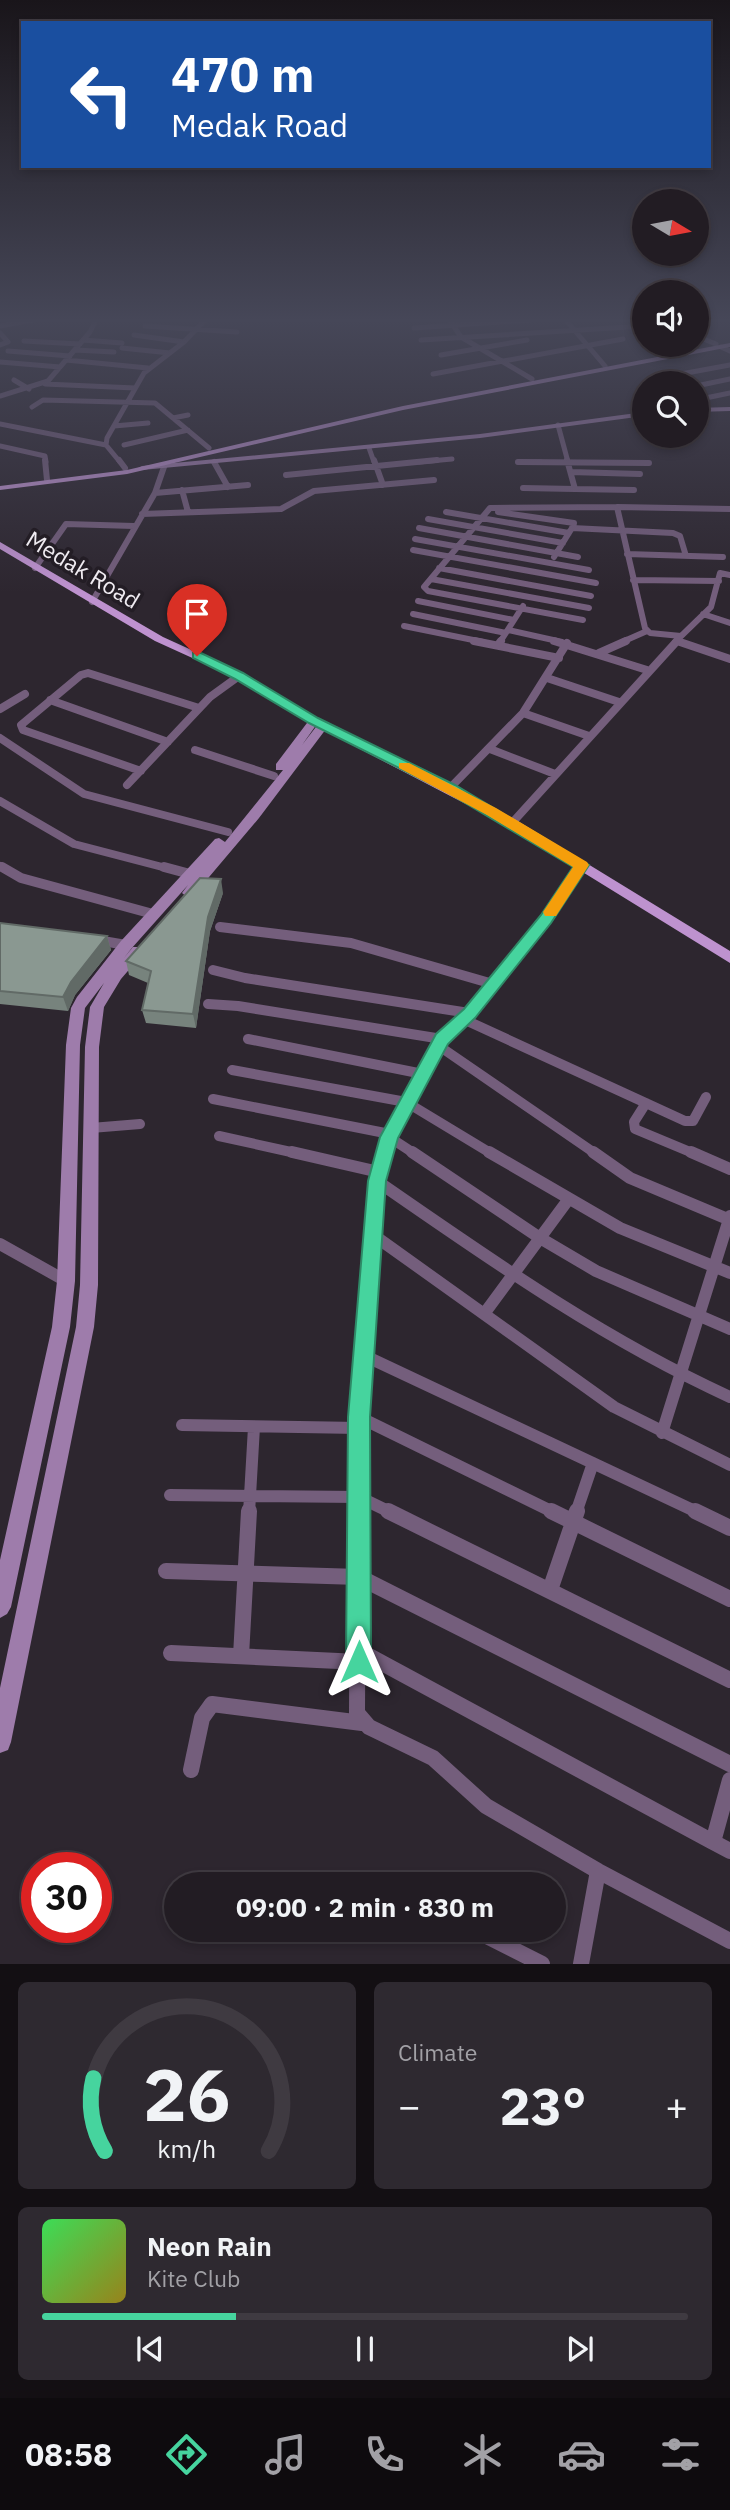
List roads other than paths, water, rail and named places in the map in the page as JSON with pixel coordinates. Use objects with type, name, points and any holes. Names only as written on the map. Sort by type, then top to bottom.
[{"type":"main road","points":[[0,486],[125,468],[389,410]]},
{"type":"main road","points":[[0,486],[80,480],[396,410]]},
{"type":"main road","name":"Medak Road","points":[[0,545],[92,602],[159,639],[242,678],[318,723],[450,788],[512,823],[730,958]]},
{"type":"street","points":[[106,445],[124,410]]},
{"type":"street","points":[[163,410],[209,448]]},
{"type":"street","points":[[173,418],[188,415]]},
{"type":"street","points":[[142,468],[369,448],[632,416]]},
{"type":"street","points":[[114,426],[148,423]]},
{"type":"street","points":[[0,424],[106,445],[125,468]]},
{"type":"street","points":[[558,425],[575,489]]},
{"type":"street","points":[[124,445],[188,430]]},
{"type":"street","points":[[0,446],[45,456],[47,480]]},
{"type":"street","points":[[369,448],[383,485]]},
{"type":"street","points":[[286,475],[452,459]]},
{"type":"street","points":[[214,462],[228,487]]},
{"type":"street","points":[[518,462],[649,463]]},
{"type":"street","points":[[92,602],[155,493],[164,467]]},
{"type":"street","points":[[571,472],[640,474]]},
{"type":"street","points":[[142,513],[281,509],[314,491],[434,480]]},
{"type":"street","points":[[155,493],[248,485]]},
{"type":"street","points":[[523,488],[634,489]]},
{"type":"street","points":[[182,490],[188,512]]},
{"type":"street","points":[[583,620],[425,590],[424,587],[486,510],[538,506],[730,509]]},
{"type":"street","points":[[617,507],[647,631]]},
{"type":"street","points":[[486,510],[574,523],[498,645]]},
{"type":"street","points":[[446,512],[571,531],[677,534],[687,556]]},
{"type":"street","points":[[428,519],[563,543]]},
{"type":"street","points":[[35,568],[66,524],[134,526]]},
{"type":"street","points":[[419,528],[578,557]]},
{"type":"street","points":[[415,539],[589,570]]},
{"type":"street","points":[[413,550],[596,583]]},
{"type":"street","points":[[512,823],[647,670],[714,603],[724,555],[627,554]]},
{"type":"street","points":[[439,568],[591,596]]},
{"type":"street","points":[[633,580],[730,575]]},
{"type":"street","points":[[431,579],[589,608]]},
{"type":"street","points":[[418,601],[514,620]]},
{"type":"street","points":[[413,614],[567,643],[647,670]]},
{"type":"street","points":[[704,614],[730,623]]},
{"type":"street","points":[[404,626],[559,658]]},
{"type":"street","points":[[599,653],[647,631],[679,639],[730,659]]},
{"type":"street","points":[[450,788],[523,713],[567,643]]},
{"type":"street","points":[[141,771],[20,728],[50,700],[88,673],[199,708]]},
{"type":"street","points":[[127,785],[199,708],[208,700],[216,700],[242,678]]},
{"type":"street","points":[[547,678],[619,702]]},
{"type":"street","points":[[0,709],[25,694]]},
{"type":"street","points":[[50,700],[168,742]]},
{"type":"street","points":[[523,713],[589,736]]},
{"type":"street","points":[[0,1607],[55,1355],[65,1281],[72,1045],[82,1000],[126,945],[228,832],[318,723]]},
{"type":"street","points":[[0,1742],[81,1354],[89,1285],[92,1047],[101,998],[116,975],[255,815],[318,723]]},
{"type":"street","points":[[2,742],[84,794],[228,832]]},
{"type":"street","points":[[490,749],[555,774]]},
{"type":"street","points":[[195,750],[274,776]]},
{"type":"street","points":[[0,801],[74,844],[190,874]]},
{"type":"street","points":[[362,1723],[357,1704],[359,1423],[378,1177],[390,1135],[440,1043],[466,1016],[546,919],[582,865]]},
{"type":"street","points":[[0,866],[21,878],[153,914]]},
{"type":"street","points":[[220,927],[351,943],[493,984]]},
{"type":"street","points":[[87,939],[126,945]]},
{"type":"street","points":[[213,970],[245,978],[466,1016],[689,1122],[706,1097]]},
{"type":"street","points":[[208,1004],[238,1006],[440,1043],[631,1178],[729,1218],[662,1433]]},
{"type":"street","points":[[78,1016],[96,1018]]},
{"type":"street","points":[[248,1039],[422,1074]]},
{"type":"street","points":[[232,1070],[406,1102],[568,1200],[635,1235],[730,1273]]},
{"type":"street","points":[[214,1099],[390,1135],[540,1238],[615,1281],[730,1329]]},
{"type":"street","points":[[646,1102],[635,1122],[635,1129],[730,1169]]},
{"type":"street","points":[[91,1128],[140,1125]]},
{"type":"street","points":[[219,1136],[378,1177],[587,1324],[680,1376],[730,1397]]},
{"type":"street","points":[[484,1314],[568,1200]]},
{"type":"street","points":[[372,1234],[614,1407],[730,1465]]},
{"type":"street","points":[[0,1244],[65,1281]]},
{"type":"street","points":[[55,1355],[81,1354]]},
{"type":"street","points":[[363,1355],[730,1528]]},
{"type":"street","points":[[182,1424],[254,1427],[359,1423],[573,1522],[730,1599]]},
{"type":"street","points":[[241,1656],[254,1427]]},
{"type":"street","points":[[550,1590],[593,1463]]},
{"type":"street","points":[[170,1495],[359,1497],[730,1680]]},
{"type":"street","points":[[166,1571],[359,1577],[730,1763]]},
{"type":"street","points":[[171,1653],[359,1656],[730,1851]]},
{"type":"street","points":[[191,1770],[202,1718],[212,1704],[362,1723],[422,1750],[476,1799],[598,1871],[730,1941]]},
{"type":"street","points":[[713,1842],[730,1780]]},
{"type":"street","points":[[581,1964],[598,1871]]},
{"type":"street","points":[[499,1942],[542,1964]]}]
